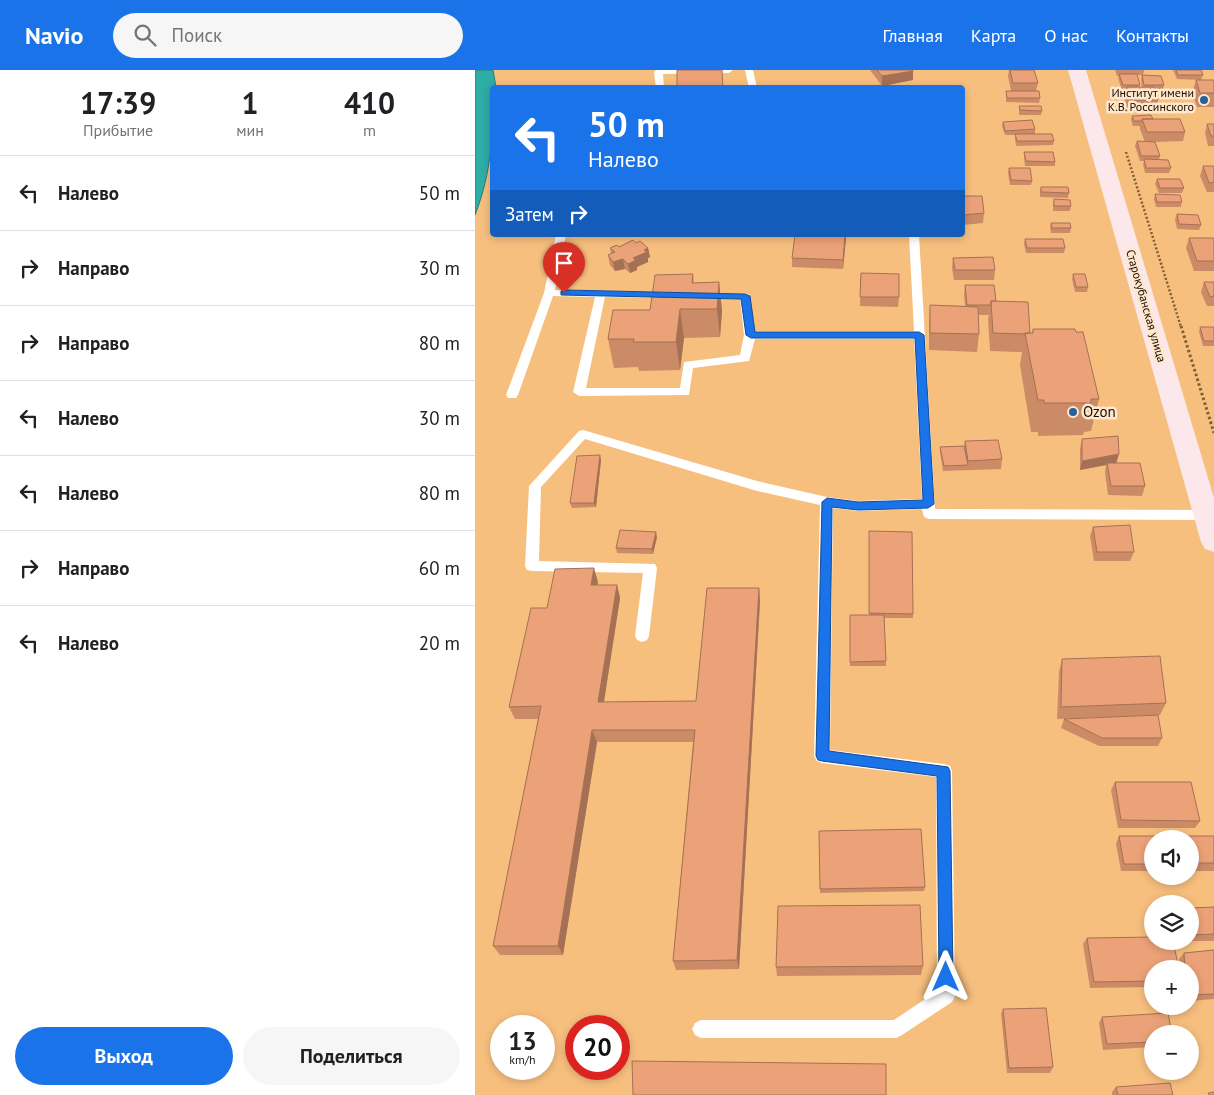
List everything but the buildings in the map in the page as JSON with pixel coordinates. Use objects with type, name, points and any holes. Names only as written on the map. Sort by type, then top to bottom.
[{"type":"street","name":"Старокубанская улица","points":[[1077,70],[1214,542]]},
{"type":"lane","points":[[660,85],[659,72],[729,70]]},
{"type":"lane","points":[[749,70],[752,85]]},
{"type":"lane","points":[[512,395],[549,293],[561,237]]},
{"type":"lane","points":[[914,237],[929,514],[1206,515]]},
{"type":"lane","points":[[549,293],[601,293],[745,296],[751,335],[745,358],[688,365],[685,392],[579,392],[601,293]]},
{"type":"lane","points":[[751,335],[919,335]]},
{"type":"lane","points":[[642,636],[650,568],[532,566],[535,486],[583,434],[757,486],[827,502],[858,506],[928,504]]},
{"type":"lane","points":[[701,1029],[896,1029],[946,996],[944,771],[822,756],[827,502]]},
{"type":"path","points":[[1123,144],[1214,433]]},
{"type":"water","points":[[475,70],[493,70],[496,85],[490,85],[490,152],[485,183],[475,215]]},
{"type":"place","name":"Институт имени К.В. Россинского","points":[[1204,100]]},
{"type":"place","name":"Ozon","points":[[1073,412]]},
{"type":"route","points":[[564,293],[745,296],[751,335],[919,335],[928,504],[858,506],[827,502],[822,756],[944,771],[946,977]]}]
